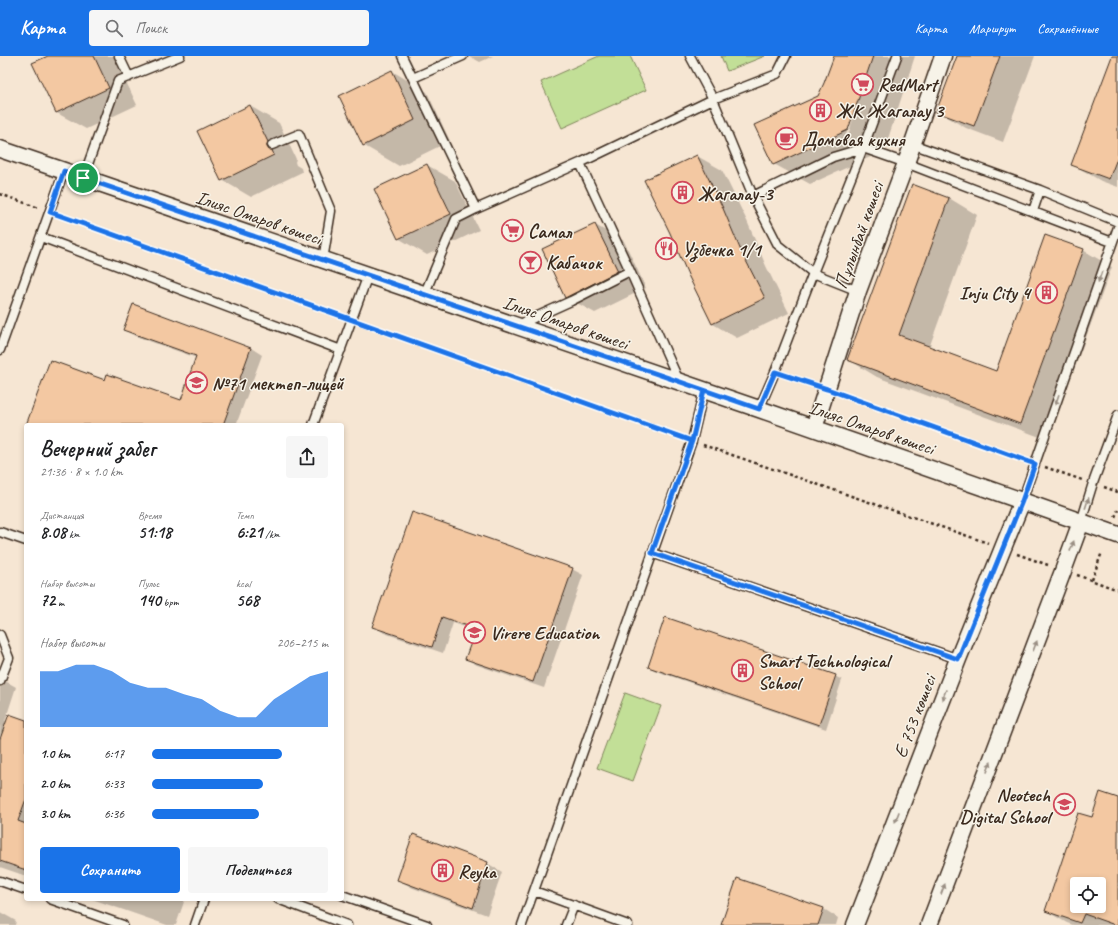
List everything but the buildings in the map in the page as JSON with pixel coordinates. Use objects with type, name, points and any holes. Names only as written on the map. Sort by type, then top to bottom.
[{"type":"street","name":"Пұлынбай көшесі","points":[[814,428],[858,291],[906,163],[943,56]]},
{"type":"street","name":"Ілияс Омаров көшесі","points":[[0,149],[704,390],[1118,535]]},
{"type":"street","name":"Е 753 көшесі","points":[[855,925],[958,659],[1022,501]]},
{"type":"street","points":[[929,925],[1081,522]]},
{"type":"lane","points":[[119,56],[129,77]]},
{"type":"lane","points":[[83,178],[118,82],[180,56]]},
{"type":"lane","points":[[402,56],[476,209]]},
{"type":"lane","points":[[413,78],[463,56]]},
{"type":"lane","points":[[690,56],[713,99],[753,196],[778,245],[813,273],[858,291]]},
{"type":"lane","points":[[424,295],[456,220],[476,209],[580,163],[713,99],[777,74],[786,56]]},
{"type":"lane","points":[[759,409],[863,148],[897,56]]},
{"type":"lane","points":[[272,145],[299,134],[331,211],[324,260]]},
{"type":"lane","points":[[912,144],[1040,190],[1118,222]]},
{"type":"lane","points":[[753,196],[833,157],[863,148],[1112,242]]},
{"type":"lane","points":[[580,163],[679,382]]},
{"type":"lane","points":[[0,350],[64,171]]},
{"type":"lane","points":[[1033,212],[1040,190]]},
{"type":"lane","points":[[1022,501],[1118,227]]},
{"type":"lane","points":[[41,237],[341,350]]},
{"type":"lane","points":[[516,326],[571,301],[630,271]]},
{"type":"lane","points":[[314,423],[368,275]]},
{"type":"lane","points":[[522,925],[692,441],[704,390]]},
{"type":"lane","points":[[1081,522],[1093,483],[1118,415]]},
{"type":"lane","points":[[0,532],[24,540]]},
{"type":"lane","points":[[652,553],[958,659]]},
{"type":"lane","points":[[0,635],[8,658],[0,681]]},
{"type":"lane","points":[[0,881],[24,889]]},
{"type":"lane","points":[[534,891],[628,925]]},
{"type":"lane","points":[[344,896],[427,925]]},
{"type":"lane","points":[[56,901],[123,925]]},
{"type":"lane","points":[[195,925],[203,901]]},
{"type":"lane","points":[[283,901],[347,925]]},
{"type":"lane","points":[[566,925],[574,905]]},
{"type":"path","points":[[0,194],[692,441],[1002,548],[1118,590]]},
{"type":"path","points":[[775,372],[1118,492]]},
{"type":"path","points":[[1092,580],[1102,552]]},
{"type":"green space","points":[[599,56],[630,56],[646,90],[562,128],[541,82]]},
{"type":"green space","points":[[721,56],[765,56],[727,71]]},
{"type":"green space","points":[[625,693],[661,706],[633,781],[597,768]]},
{"type":"place","name":"RedMart","points":[[863,84]]},
{"type":"place","name":"ЖК Жагалау 3","points":[[820,110]]},
{"type":"place","name":"Домовая кухня","points":[[787,139]]},
{"type":"place","name":"Жагалау-3","points":[[683,193]]},
{"type":"place","name":"Самал","points":[[513,231]]},
{"type":"place","name":"Узбечка 1/1","points":[[666,249]]},
{"type":"place","name":"Кабачок","points":[[530,262]]},
{"type":"place","name":"Inju City 4","points":[[1046,292]]},
{"type":"place","name":"№71 мектеп-лицей","points":[[197,383]]},
{"type":"place","name":"Virere Education","points":[[474,632]]},
{"type":"place","name":"Smart Technological School","points":[[742,671]]},
{"type":"place","name":"Neotech Digital School","points":[[1065,805]]},
{"type":"place","name":"Reyka","points":[[442,871]]},
{"type":"route","points":[[83,178],[64,171],[50,212],[692,441],[704,390],[759,409],[775,372],[827,389],[1035,464],[1022,501],[958,659],[652,553],[692,441],[704,390],[83,178]]}]
